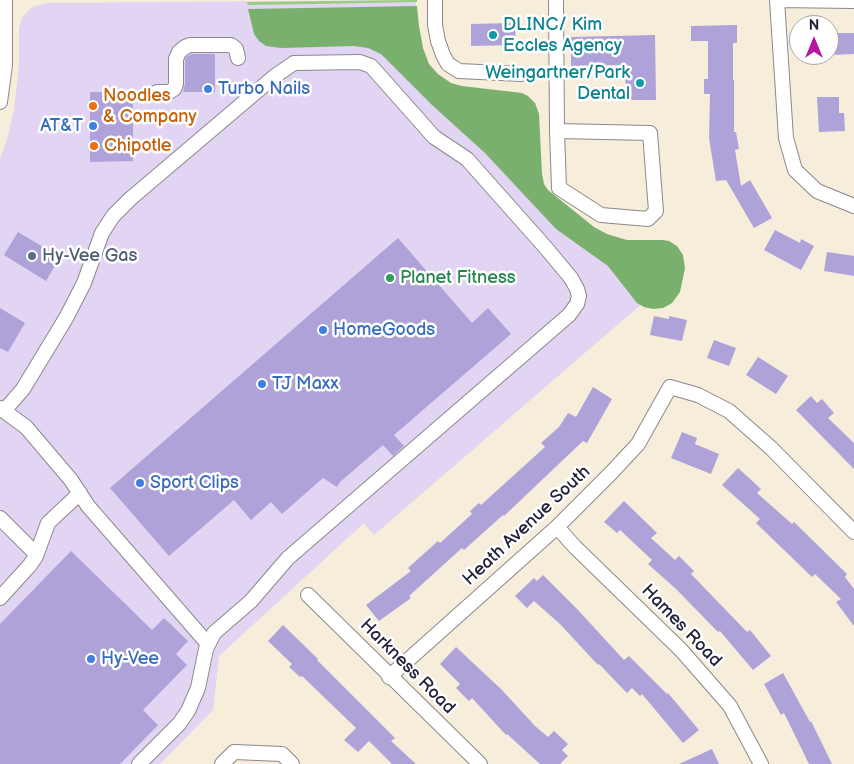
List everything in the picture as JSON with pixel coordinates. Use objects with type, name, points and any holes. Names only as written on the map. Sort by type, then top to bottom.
[{"type":"street","points":[[0,102],[5,66],[5,0]]},
{"type":"street","points":[[435,0],[435,25],[438,41],[448,64],[460,71],[521,74]]},
{"type":"street","points":[[556,0],[557,131],[559,188],[601,215],[648,219],[656,211],[650,133],[557,131]]},
{"type":"street","points":[[854,1],[777,0],[786,138],[795,170],[818,191],[854,206]]},
{"type":"street","points":[[157,92],[174,90],[176,84],[176,59],[179,52],[185,47],[190,45],[231,45],[236,49],[238,58]]},
{"type":"street","points":[[139,764],[188,711],[196,692],[208,644],[216,632],[258,594],[288,558],[573,311],[578,300],[574,282],[467,159],[434,138],[370,65],[360,62],[292,63],[113,216],[102,234],[84,283],[66,318],[22,389],[2,409],[26,427],[71,480],[88,506],[208,644]]},
{"type":"street","name":"Heath Avenue South","points":[[389,677],[557,527],[638,444],[670,387],[698,395],[729,411],[771,448],[854,532]]},
{"type":"street","points":[[0,598],[25,572],[36,554],[48,523],[80,493]]},
{"type":"street","points":[[0,518],[36,554]]},
{"type":"street","name":"Hames Road","points":[[557,527],[575,548],[681,650],[730,706],[761,764]]},
{"type":"street","name":"Harkness Road","points":[[308,595],[389,677],[480,764]]},
{"type":"street","points":[[222,764],[234,752],[282,754],[292,764]]},
{"type":"shaded area","points":[[416,0],[416,53],[645,301],[374,535],[364,523],[219,656],[213,710],[160,764],[0,764],[0,159],[14,110],[19,65],[19,28],[22,18],[35,6],[47,3]]},
{"type":"green space","points":[[417,0],[417,2],[248,5],[247,2]]},
{"type":"green space","points":[[417,6],[423,48],[429,64],[438,74],[451,83],[462,86],[522,93],[535,103],[539,114],[542,174],[544,184],[548,190],[594,227],[607,234],[627,240],[669,241],[677,246],[683,255],[685,268],[680,292],[672,303],[663,308],[653,309],[637,303],[608,266],[556,229],[485,153],[432,105],[381,54],[368,48],[354,46],[281,48],[266,46],[254,34],[248,9]]},
{"type":"building","name":"DLINC/ Kim Eccles Agency","points":[[515,23],[516,45],[471,46],[471,24]]},
{"type":"building","points":[[737,25],[737,43],[733,43],[734,132],[736,132],[739,149],[735,150],[741,186],[750,180],[772,218],[754,228],[726,180],[716,181],[709,138],[710,94],[704,94],[704,79],[708,79],[708,41],[691,41],[691,26]]},
{"type":"building","points":[[839,33],[854,33],[854,54],[839,55]]},
{"type":"building","name":"Weingartner/Park Dental","points":[[655,35],[656,100],[626,100],[625,65],[571,66],[571,37]]},
{"type":"building","points":[[192,54],[215,54],[215,92],[183,92],[185,61],[186,57]]},
{"type":"building","points":[[90,92],[133,92],[133,161],[90,162]]},
{"type":"building","points":[[817,97],[839,97],[839,113],[844,113],[845,131],[819,132]]},
{"type":"building","points":[[775,230],[800,243],[801,239],[814,246],[801,270],[764,250]]},
{"type":"building","name":"Hy-Vee Gas","points":[[18,232],[60,257],[46,281],[4,255]]},
{"type":"building","points":[[398,238],[472,323],[488,308],[511,334],[394,435],[404,446],[393,456],[383,445],[340,482],[337,487],[323,478],[282,514],[271,502],[251,520],[234,500],[169,556],[110,488]]},
{"type":"building","points":[[827,252],[854,256],[854,276],[824,271]]},
{"type":"building","points":[[0,308],[25,323],[8,352],[0,348]]},
{"type":"building","points":[[654,316],[669,319],[669,316],[687,320],[682,341],[650,335]]},
{"type":"building","points":[[714,340],[736,348],[729,366],[707,358]]},
{"type":"building","points":[[758,357],[788,376],[776,394],[746,375]]},
{"type":"building","points":[[593,387],[612,399],[587,443],[583,441],[504,516],[464,550],[462,548],[409,596],[411,598],[379,621],[366,605],[411,571],[408,568],[438,541],[440,543],[472,514],[470,511],[479,503],[481,505],[545,447],[541,443],[559,427],[568,413],[576,417]]},
{"type":"building","points":[[811,396],[817,403],[822,399],[834,413],[828,418],[854,443],[854,469],[796,410]]},
{"type":"building","points":[[682,432],[697,438],[695,444],[719,454],[711,474],[671,458]]},
{"type":"building","points":[[738,468],[761,489],[757,493],[792,524],[794,522],[847,574],[845,577],[854,589],[854,626],[836,602],[841,599],[815,574],[812,577],[756,523],[760,519],[722,485]]},
{"type":"building","points":[[624,501],[657,533],[651,538],[675,560],[679,556],[694,571],[691,574],[747,632],[750,630],[771,656],[753,670],[720,631],[718,632],[676,589],[648,564],[652,560],[620,530],[617,533],[604,522]]},
{"type":"building","name":"Hy-Vee","points":[[71,551],[152,630],[164,618],[188,641],[176,654],[187,665],[143,710],[158,725],[120,764],[0,764],[0,624]]},
{"type":"building","points":[[543,575],[624,660],[629,656],[668,693],[699,730],[683,743],[642,694],[640,696],[632,688],[627,693],[560,624],[534,601],[527,608],[515,596],[534,578],[537,581]]},
{"type":"building","points":[[283,625],[395,738],[391,741],[416,764],[392,764],[369,741],[358,752],[344,740],[356,728],[302,676],[300,677],[289,667],[292,664],[268,641]]},
{"type":"building","points":[[456,647],[502,690],[535,726],[548,737],[554,731],[568,744],[562,750],[568,756],[560,764],[540,764],[506,735],[472,698],[469,701],[456,688],[460,684],[440,664]]},
{"type":"building","points":[[783,673],[811,721],[832,764],[809,764],[784,713],[781,715],[764,684]]},
{"type":"building","points":[[712,749],[719,764],[679,764]]},
{"type":"place","name":"DLINC/ Kim Eccles Agency","points":[[493,35]]},
{"type":"place","name":"Weingartner/Park Dental","points":[[640,83]]},
{"type":"place","name":"Turbo Nails","points":[[208,89]]},
{"type":"place","name":"Noodles & Company","points":[[93,106]]},
{"type":"place","name":"AT&T","points":[[93,126]]},
{"type":"place","name":"Chipotle","points":[[94,146]]},
{"type":"place","name":"Hy-Vee Gas","points":[[32,256]]},
{"type":"place","name":"Planet Fitness","points":[[390,278]]},
{"type":"place","name":"HomeGoods","points":[[323,330]]},
{"type":"place","name":"TJ Maxx","points":[[262,384]]},
{"type":"place","name":"Sport Clips","points":[[140,483]]},
{"type":"place","name":"Hy-Vee","points":[[91,659]]}]
